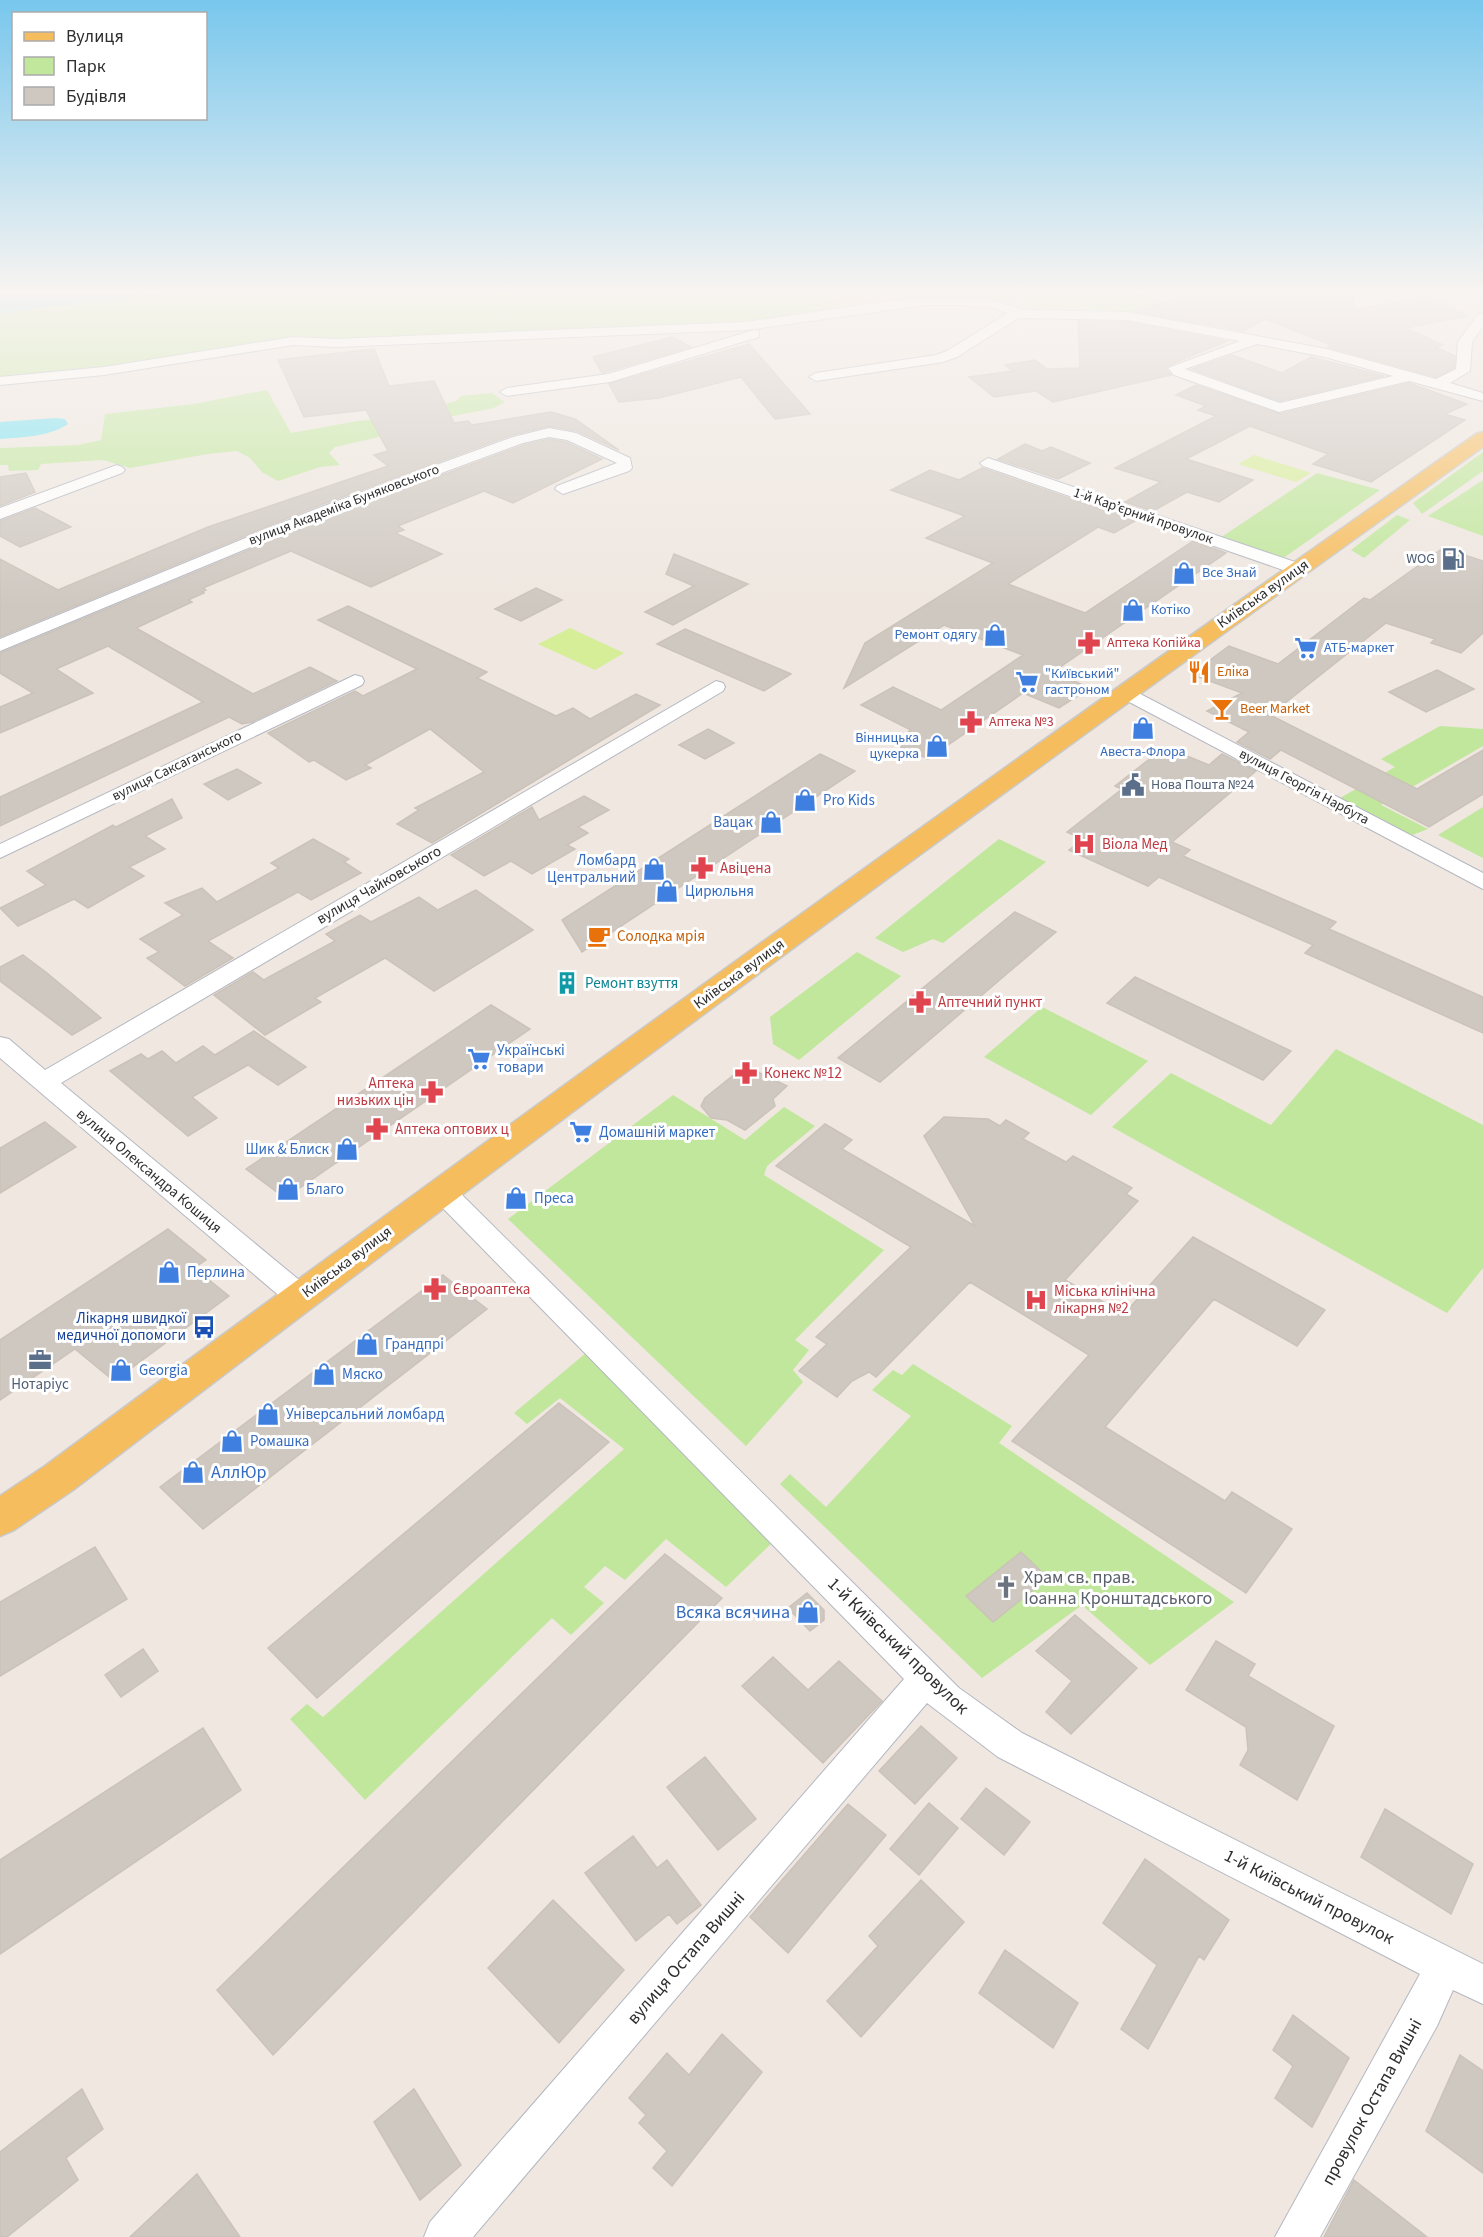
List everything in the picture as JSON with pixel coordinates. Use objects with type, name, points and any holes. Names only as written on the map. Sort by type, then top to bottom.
[{"type":"main road","name":"Київська вулиця","points":[[0,1518],[59,1478],[442,1191],[1125,692],[1483,438]]},
{"type":"street","points":[[1250,397],[1279,408],[1324,397]]},
{"type":"street","name":"вулиця Академіка Буняковського","points":[[0,646],[322,512],[518,440],[549,432],[572,436],[626,461],[624,468],[563,489]]},
{"type":"street","name":"1-й Карʼєрний провулок","points":[[987,463],[1298,569]]},
{"type":"street","points":[[0,514],[117,471]]},
{"type":"street","name":"вулиця Саксаганського","points":[[0,852],[355,681]]},
{"type":"street","name":"вулиця Чайковського","points":[[43,1082],[716,687]]},
{"type":"street","name":"вулиця Георгія Нарбута","points":[[1125,692],[1483,882]]},
{"type":"street","name":"вулиця Олександра Кошиця","points":[[0,1045],[300,1298]]},
{"type":"street","name":"1-й Київський провулок","points":[[442,1191],[947,1699],[1010,1745],[1483,1985]]},
{"type":"street","name":"вулиця Остапа Вишні","points":[[445,2237],[927,1678]]},
{"type":"street","name":"провулок Остапа Вишні","points":[[1296,2237],[1423,2012],[1444,1966]]},
{"type":"green space","points":[[228,397],[271,397],[291,433],[358,421],[400,417],[456,401],[460,397],[498,397],[505,402],[494,408],[422,422],[410,430],[335,447],[329,453],[340,465],[320,467],[278,481],[262,472],[250,458],[237,451],[130,468],[103,460],[41,464],[38,470],[9,471],[8,465],[0,465],[0,448],[78,445],[101,440],[105,414],[194,404]]},
{"type":"green space","points":[[1483,452],[1483,471],[1422,514],[1413,503]]},
{"type":"green space","points":[[1254,455],[1311,473],[1296,482],[1238,464]]},
{"type":"green space","points":[[1317,473],[1380,490],[1282,559],[1220,538]]},
{"type":"green space","points":[[1483,480],[1483,536],[1428,516]]},
{"type":"green space","points":[[1397,515],[1410,520],[1364,558],[1351,550]]},
{"type":"green space","points":[[570,628],[624,653],[595,670],[538,644]]},
{"type":"green space","points":[[1440,726],[1483,729],[1483,746],[1381,805],[1428,829],[1412,835],[1340,798],[1395,767],[1381,759]]},
{"type":"green space","points":[[1483,807],[1483,858],[1438,835]]},
{"type":"green space","points":[[999,839],[1046,862],[943,943],[933,939],[903,952],[875,938]]},
{"type":"green space","points":[[857,952],[901,976],[799,1060],[773,1044],[770,1017]]},
{"type":"green space","points":[[1042,1007],[1148,1061],[1091,1115],[984,1057]]},
{"type":"green space","points":[[1336,1049],[1483,1125],[1483,1268],[1447,1313],[1112,1127],[1171,1073],[1271,1125]]},
{"type":"green space","points":[[673,1095],[745,1140],[784,1107],[815,1126],[767,1166],[764,1175],[884,1250],[795,1340],[809,1350],[793,1370],[803,1382],[746,1446],[508,1219]]},
{"type":"green space","points":[[586,1353],[773,1542],[726,1587],[666,1539],[625,1580],[605,1566],[584,1587],[604,1603],[571,1635],[552,1618],[365,1800],[290,1719],[307,1704],[323,1717],[624,1449],[560,1398],[527,1424],[514,1413]]},
{"type":"green space","points":[[913,1364],[1012,1426],[999,1443],[1234,1602],[1150,1665],[1082,1605],[982,1678],[780,1484],[790,1474],[826,1507],[911,1416],[872,1390],[893,1370],[902,1375]]},
{"type":"water","points":[[65,419],[68,424],[44,434],[0,439],[0,422]]},
{"type":"building","points":[[295,397],[442,397],[454,423],[468,421],[472,425],[551,412],[575,419],[619,450],[577,431],[549,426],[512,435],[315,507],[0,637],[0,559],[58,590],[208,527],[388,466],[374,455],[388,451],[366,410],[304,417]]},
{"type":"building","points":[[616,397],[661,397],[659,398],[619,402]]},
{"type":"building","points":[[758,397],[796,397],[810,414],[775,419]]},
{"type":"building","points":[[1046,397],[1073,397],[1053,402]]},
{"type":"building","points":[[1183,397],[1232,397],[1280,414],[1349,397],[1449,397],[1467,404],[1445,414],[1465,420],[1371,482],[1313,464],[1328,454],[1250,426],[1186,459],[1253,480],[1219,502],[1187,492],[1153,511],[1125,502],[1161,482],[1115,468],[1216,416],[1198,410],[1206,406]]},
{"type":"building","points":[[1270,397],[1295,397],[1280,401]]},
{"type":"building","points":[[549,439],[566,442],[602,459],[513,503],[484,491],[398,526],[404,530],[395,533],[442,554],[371,587],[291,551],[203,588],[206,590],[202,592],[204,593],[188,600],[192,602],[136,628],[253,694],[310,667],[337,681],[252,722],[242,724],[229,717],[0,826],[0,797],[203,702],[108,646],[56,669],[93,693],[0,733],[0,707],[33,693],[0,673],[0,653],[329,517],[524,445]]},
{"type":"building","points":[[1025,444],[1042,451],[1051,447],[1090,463],[1058,479],[998,459]]},
{"type":"building","points":[[982,468],[1135,521],[1114,533],[1098,527],[1008,584],[1085,613],[1193,541],[1226,553],[1053,672],[1090,688],[1059,708],[1023,693],[928,759],[892,743],[911,730],[861,705],[893,687],[941,710],[1023,655],[944,625],[844,688],[865,643],[993,563],[926,538],[965,516],[891,490],[930,470],[959,480]]},
{"type":"building","points":[[26,473],[35,492],[0,506],[0,477]]},
{"type":"building","points":[[35,508],[71,527],[20,547],[0,536],[0,521]]},
{"type":"building","points":[[1443,548],[1483,561],[1483,633],[1461,653],[1431,643],[1435,639],[1386,623],[1270,715],[1417,789],[1483,750],[1483,794],[1429,827],[1281,750],[1270,759],[1237,742],[1249,732],[1207,711],[1242,693],[1191,674],[1229,646],[1278,664],[1364,598],[1370,600]]},
{"type":"building","points":[[674,554],[748,584],[673,625],[645,612],[694,586],[666,574]]},
{"type":"building","points":[[536,588],[562,600],[521,621],[495,609]]},
{"type":"building","points":[[348,606],[487,672],[477,678],[556,716],[573,708],[590,719],[636,694],[660,705],[432,843],[397,824],[419,810],[415,808],[484,772],[430,729],[365,765],[371,768],[346,780],[314,760],[309,762],[268,733],[355,691],[363,696],[417,669],[318,620]]},
{"type":"building","points":[[685,629],[791,674],[764,691],[657,644]]},
{"type":"building","points":[[1437,670],[1474,689],[1426,712],[1389,692]]},
{"type":"building","points":[[708,729],[734,743],[705,759],[679,745]]},
{"type":"building","points":[[1165,747],[1209,765],[1222,754],[1256,771],[1172,842],[1190,850],[1183,856],[1336,922],[1329,929],[1483,997],[1483,1033],[1305,953],[1313,945],[1159,877],[1148,886],[1069,850],[1083,839],[1067,832],[1122,789],[1115,786]]},
{"type":"building","points":[[820,754],[855,771],[582,952],[562,920]]},
{"type":"building","points":[[237,769],[261,783],[228,800],[204,784]]},
{"type":"building","points":[[584,796],[609,810],[578,827],[588,833],[567,845],[575,849],[532,874],[511,861],[484,876],[451,855],[532,807],[539,820]]},
{"type":"building","points":[[172,799],[182,818],[145,836],[165,849],[129,867],[144,876],[88,908],[74,899],[18,926],[0,908],[46,885],[27,871],[113,825],[116,827]]},
{"type":"building","points":[[313,839],[349,859],[344,862],[361,873],[311,900],[298,892],[208,941],[233,958],[185,986],[147,958],[159,952],[140,939],[183,915],[165,903],[202,888],[217,902],[279,868],[271,863]]},
{"type":"building","points":[[476,890],[533,930],[434,991],[385,958],[315,998],[321,1002],[265,1035],[214,995],[253,972],[264,980],[335,941],[326,934],[360,915],[371,922],[419,897],[438,910]]},
{"type":"building","points":[[1015,912],[1056,932],[880,1082],[838,1058]]},
{"type":"building","points":[[23,955],[101,1018],[72,1035],[0,981],[0,967]]},
{"type":"building","points":[[1135,977],[1291,1051],[1263,1080],[1107,1003]]},
{"type":"building","points":[[491,1005],[530,1029],[285,1198],[246,1169]]},
{"type":"building","points":[[254,1031],[306,1067],[278,1085],[248,1065],[192,1097],[217,1118],[188,1136],[110,1071],[141,1054],[148,1059],[162,1051],[176,1063],[203,1046],[215,1055]]},
{"type":"building","points":[[745,1066],[787,1086],[773,1099],[775,1106],[745,1130],[727,1120],[711,1118],[701,1106],[705,1098]]},
{"type":"building","points":[[944,1117],[988,1119],[1000,1126],[1006,1120],[1029,1133],[1023,1139],[1066,1162],[1073,1156],[1132,1188],[1126,1194],[1138,1201],[1065,1280],[1124,1314],[1193,1237],[1325,1310],[1297,1346],[1214,1299],[1105,1427],[1225,1501],[1232,1492],[1292,1529],[1246,1593],[1012,1441],[1089,1355],[970,1282],[876,1377],[869,1372],[852,1381],[837,1397],[799,1371],[827,1344],[816,1337],[911,1247],[776,1166],[825,1124],[852,1140],[842,1149],[975,1226],[924,1136]]},
{"type":"building","points":[[45,1122],[76,1147],[0,1193],[0,1148]]},
{"type":"building","points":[[168,1229],[206,1260],[194,1268],[229,1296],[114,1381],[75,1349],[0,1400],[0,1340]]},
{"type":"building","points":[[443,1275],[487,1309],[203,1529],[160,1487]]},
{"type":"building","points":[[559,1403],[609,1442],[317,1698],[268,1648]]},
{"type":"building","points":[[95,1547],[127,1599],[0,1676],[0,1602]]},
{"type":"building","name":"Храм св. прав. Іоанна Кронштадського","points":[[1021,1552],[1048,1578],[993,1622],[966,1596]]},
{"type":"building","points":[[665,1554],[722,1598],[273,2055],[217,1990]]},
{"type":"building","points":[[807,1593],[824,1610],[824,1620],[810,1631],[788,1608]]},
{"type":"building","points":[[1075,1615],[1137,1668],[1071,1734],[1046,1712],[1072,1681],[1036,1651]]},
{"type":"building","points":[[1216,1641],[1255,1664],[1248,1676],[1334,1726],[1297,1800],[1240,1765],[1248,1750],[1246,1727],[1186,1690]]},
{"type":"building","points":[[143,1649],[158,1671],[121,1697],[105,1675]]},
{"type":"building","points":[[773,1657],[808,1690],[839,1661],[882,1701],[823,1763],[742,1686]]},
{"type":"building","points":[[921,1726],[957,1758],[915,1804],[879,1771]]},
{"type":"building","points":[[203,1728],[241,1790],[0,1954],[0,1860]]},
{"type":"building","points":[[705,1757],[756,1819],[718,1850],[667,1787]]},
{"type":"building","points":[[986,1788],[1030,1822],[1004,1855],[961,1819]]},
{"type":"building","points":[[929,1803],[958,1828],[919,1875],[890,1849]]},
{"type":"building","points":[[848,1804],[886,1835],[788,1953],[750,1917]]},
{"type":"building","points":[[1385,1809],[1473,1864],[1451,1914],[1361,1857]]},
{"type":"building","points":[[633,1836],[657,1868],[667,1860],[701,1905],[677,1924],[669,1914],[636,1941],[585,1873]]},
{"type":"building","points":[[1145,1859],[1229,1920],[1204,1960],[1199,1956],[1148,2049],[1121,2029],[1157,1965],[1103,1923]]},
{"type":"building","points":[[921,1880],[964,1922],[861,2037],[827,2001],[878,1946],[869,1936]]},
{"type":"building","points":[[553,1900],[624,1970],[559,2043],[488,1968]]},
{"type":"building","points":[[1005,1950],[1078,2003],[1053,2048],[979,1993]]},
{"type":"building","points":[[1293,2015],[1349,2058],[1312,2127],[1275,2098],[1293,2066],[1273,2050]]},
{"type":"building","points":[[722,2034],[762,2072],[672,2186],[653,2168],[667,2151],[639,2123],[646,2115],[629,2098],[667,2053],[689,2075]]},
{"type":"building","points":[[1460,2055],[1483,2071],[1483,2173],[1426,2131]]},
{"type":"building","points":[[82,2089],[103,2129],[66,2158],[78,2180],[7,2237],[0,2237],[0,2152]]},
{"type":"building","points":[[414,2089],[461,2165],[420,2200],[374,2122]]},
{"type":"building","points":[[197,2174],[240,2237],[130,2237]]},
{"type":"building","points":[[1354,2180],[1427,2237],[1324,2237]]},
{"type":"place","name":"WOG","points":[[1453,559]]},
{"type":"place","name":"Все Знай","points":[[1184,573]]},
{"type":"place","name":"Котіко","points":[[1133,610]]},
{"type":"place","name":"Ремонт одягу","points":[[995,635]]},
{"type":"place","name":"Аптека Копійка","points":[[1089,643]]},
{"type":"place","name":"АТБ-маркет","points":[[1306,648]]},
{"type":"place","name":"Еліка","points":[[1199,672]]},
{"type":"place","name":"\"Київський\" гастроном","points":[[1027,682]]},
{"type":"place","name":"Beer Market","points":[[1222,709]]},
{"type":"place","name":"Аптека №3","points":[[971,722]]},
{"type":"place","name":"Авеста-Флора","points":[[1143,728]]},
{"type":"place","name":"Вінницька цукерка","points":[[937,746]]},
{"type":"place","name":"Нова Пошта №24","points":[[1133,785]]},
{"type":"place","name":"Pro Kids","points":[[805,800]]},
{"type":"place","name":"Вацак","points":[[771,822]]},
{"type":"place","name":"Віола Мед","points":[[1084,844]]},
{"type":"place","name":"Авіцена","points":[[702,868]]},
{"type":"place","name":"Ломбард Центральний","points":[[654,869]]},
{"type":"place","name":"Цирюльня","points":[[667,891]]},
{"type":"place","name":"Солодка мрія","points":[[599,936]]},
{"type":"place","name":"Ремонт взуття","points":[[567,983]]},
{"type":"place","name":"Аптечний пункт","points":[[920,1002]]},
{"type":"place","name":"Українські товари","points":[[479,1059]]},
{"type":"place","name":"Конекс №12","points":[[746,1073]]},
{"type":"place","name":"Аптека низьких цін","points":[[432,1092]]},
{"type":"place","name":"Аптека оптових ц","points":[[377,1129]]},
{"type":"place","name":"Домашній маркет","points":[[581,1132]]},
{"type":"place","name":"Шик & Блиск","points":[[347,1149]]},
{"type":"place","name":"Благо","points":[[288,1189]]},
{"type":"place","name":"Преса","points":[[516,1198]]},
{"type":"place","name":"Перлина","points":[[169,1272]]},
{"type":"place","name":"Євроаптека","points":[[435,1289]]},
{"type":"place","name":"Міська клінічна лікарня №2","points":[[1036,1300]]},
{"type":"place","name":"Лікарня швидкої медичної допомоги","points":[[204,1327]]},
{"type":"place","name":"Грандпрі","points":[[367,1344]]},
{"type":"place","name":"Нотаріус","points":[[40,1360]]},
{"type":"place","name":"Georgia","points":[[121,1370]]},
{"type":"place","name":"Мяско","points":[[324,1374]]},
{"type":"place","name":"Універсальний ломбард","points":[[268,1414]]},
{"type":"place","name":"Ромашка","points":[[232,1441]]},
{"type":"place","name":"АллЮр","points":[[193,1472]]},
{"type":"place","name":"Храм св. прав. Іоанна Кронштадського","points":[[1006,1587]]},
{"type":"place","name":"Всяка всячина","points":[[808,1612]]}]
